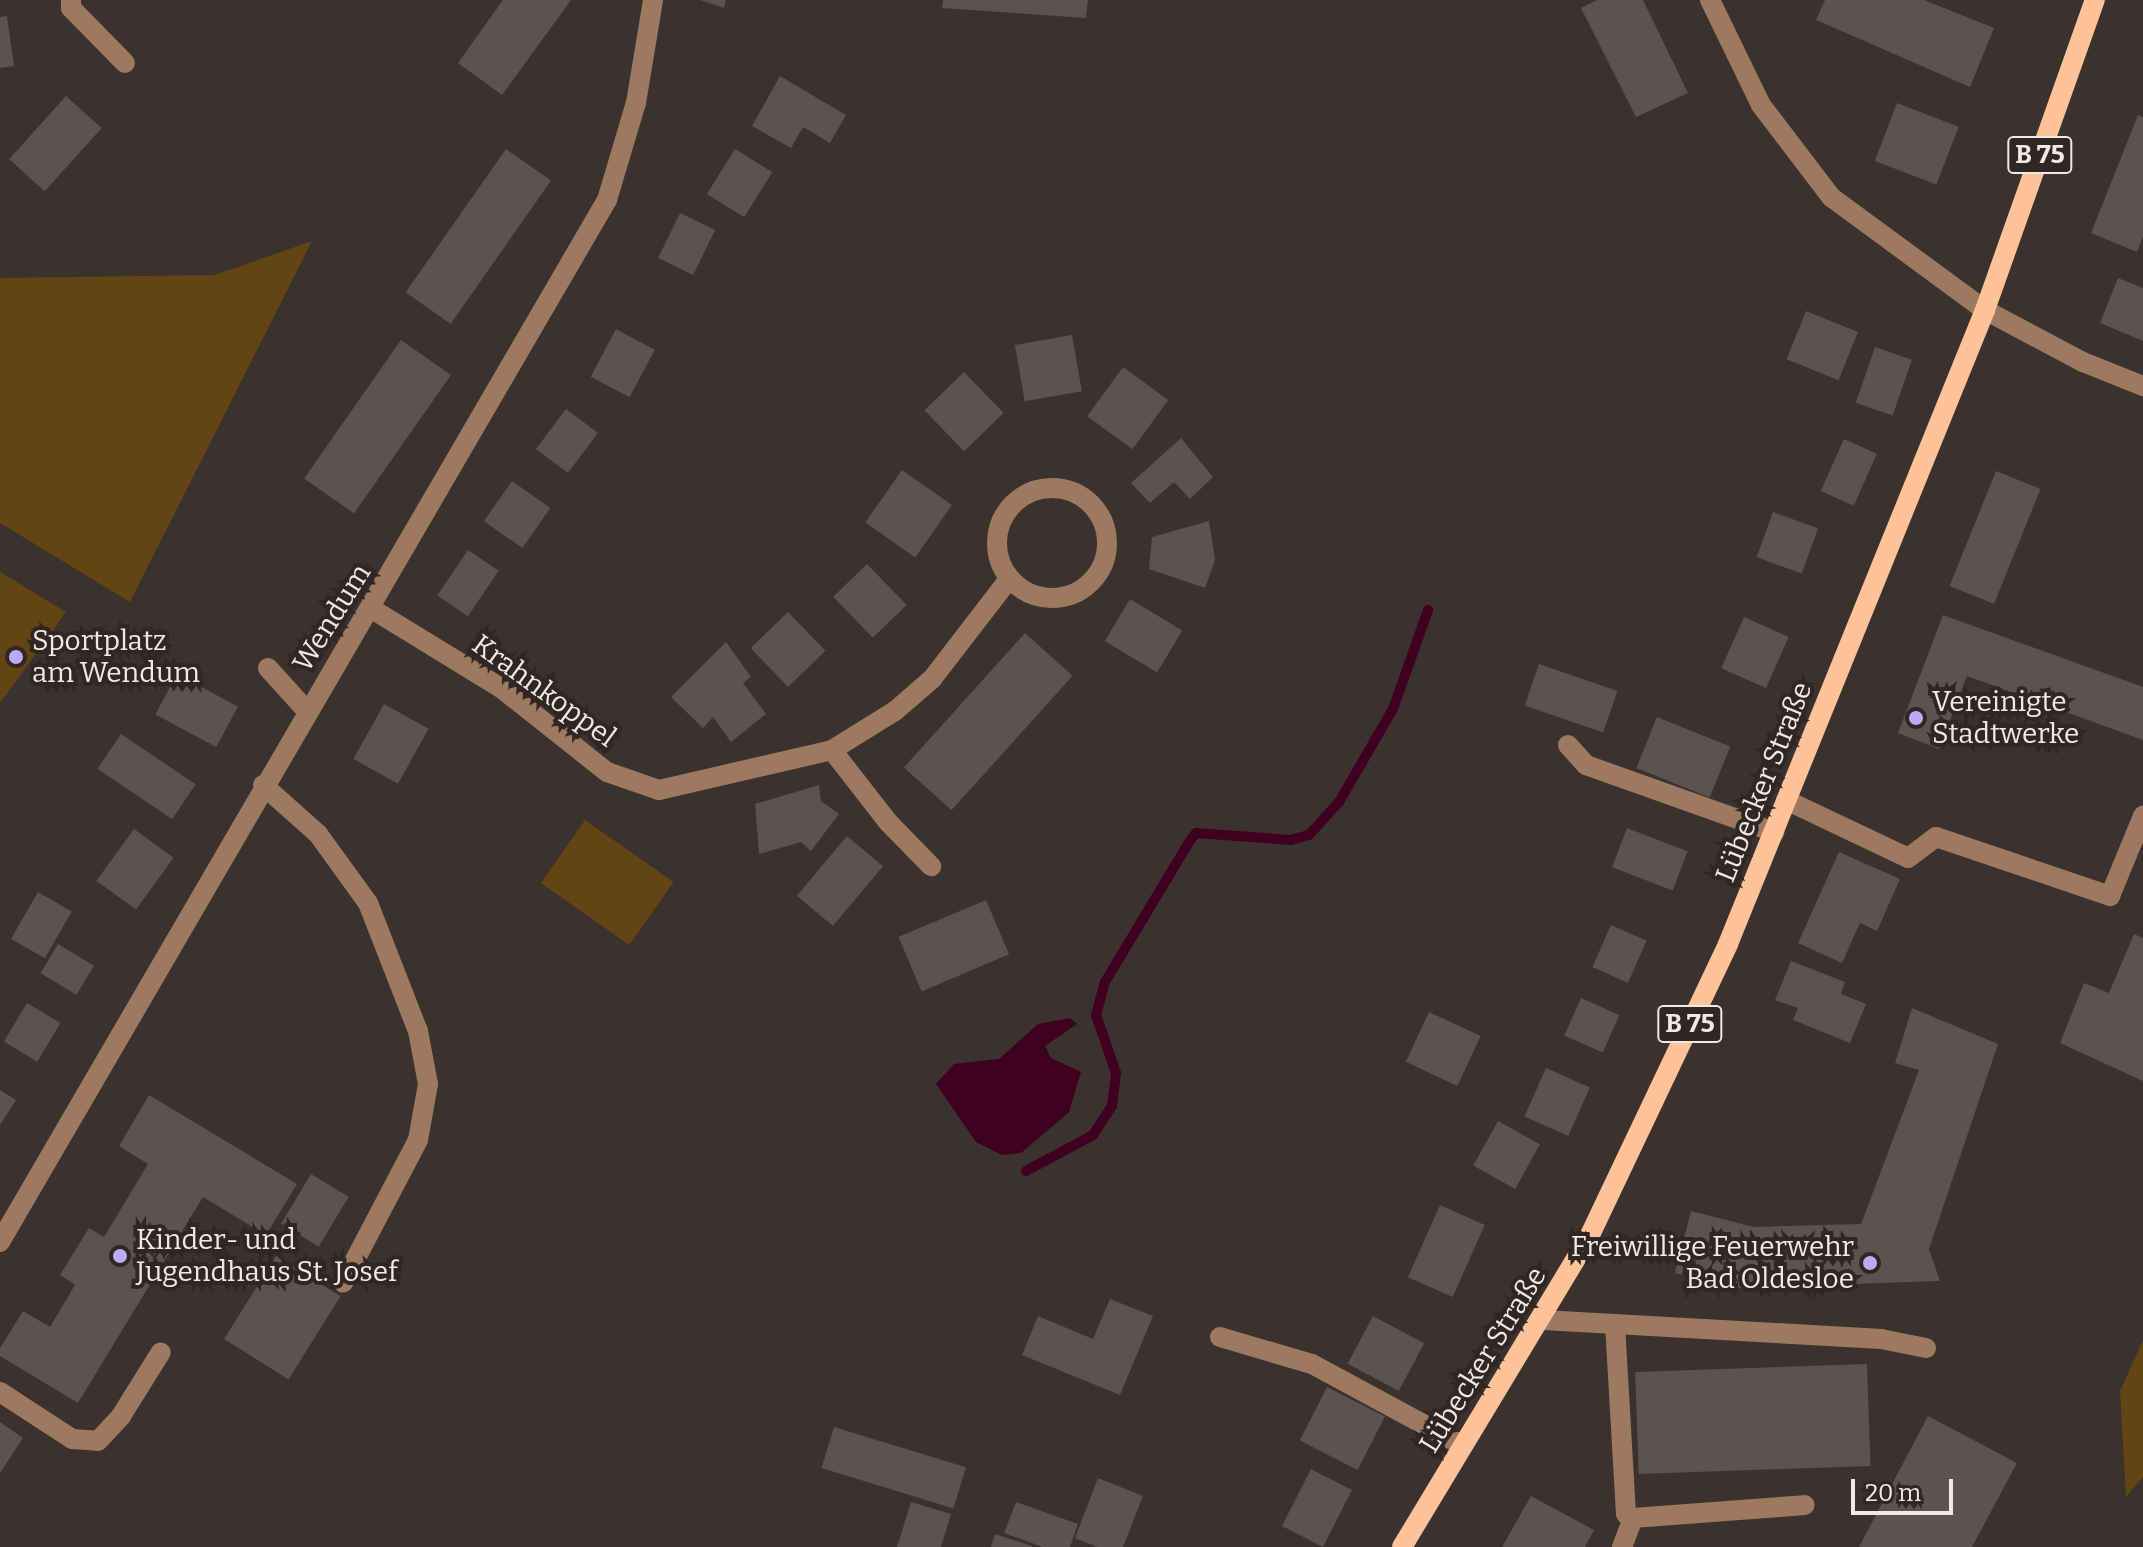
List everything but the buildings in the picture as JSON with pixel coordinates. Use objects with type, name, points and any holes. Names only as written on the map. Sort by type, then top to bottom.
[{"type":"main road","name":"Lübecker Straße","points":[[1402,1547],[1462,1445],[1543,1320],[1623,1167],[1728,944],[1985,310],[2095,0]]},
{"type":"street","points":[[71,0],[71,8],[125,63]]},
{"type":"street","name":"Wendum","points":[[0,1242],[263,785],[372,609],[607,200],[636,103],[653,0]]},
{"type":"street","points":[[1710,0],[1761,105],[1831,197],[1985,310],[2083,362],[2143,386]]},
{"type":"street","points":[[1056,488],[1076,493],[1098,511],[1107,551],[1099,571],[1083,589],[1055,598],[1026,592],[1009,579],[996,541],[1005,513],[1017,500],[1037,489],[1056,488]]},
{"type":"street","name":"Krahnkoppel","points":[[372,609],[501,688],[607,772],[659,790],[832,750],[895,711],[932,679],[1009,579]]},
{"type":"street","points":[[268,668],[307,711]]},
{"type":"street","points":[[1568,745],[1586,765],[1774,832]]},
{"type":"street","points":[[832,750],[888,822],[931,866]]},
{"type":"street","points":[[263,785],[318,834],[368,903],[418,1031],[428,1084],[418,1140],[343,1283]]},
{"type":"street","points":[[1786,800],[1908,858],[1936,837],[2110,896],[2143,816]]},
{"type":"street","points":[[1543,1320],[1881,1339],[1926,1348]]},
{"type":"street","points":[[1615,1324],[1626,1514],[1633,1518],[1805,1505]]},
{"type":"street","points":[[1220,1337],[1312,1364],[1462,1445]]},
{"type":"street","points":[[0,1392],[72,1439],[98,1441],[121,1416],[161,1352]]},
{"type":"street","points":[[1622,1547],[1633,1518]]},
{"type":"shaded area","points":[[312,241],[130,602],[0,523],[0,278],[215,275]]},
{"type":"shaded area","name":"Sportplatz am Wendum","points":[[0,572],[66,612],[0,703]]},
{"type":"shaded area","points":[[585,820],[673,882],[629,945],[541,883]]},
{"type":"shaded area","points":[[1070,1018],[1077,1024],[1045,1046],[1051,1058],[1081,1072],[1069,1112],[1021,1153],[1002,1155],[976,1142],[936,1084],[954,1064],[999,1059],[1038,1024]]},
{"type":"shaded area","points":[[2143,1340],[2143,1477],[2126,1497],[2120,1391]]},
{"type":"waterway","points":[[1026,1171],[1093,1135],[1112,1106],[1116,1073],[1096,1015],[1105,982],[1189,842],[1196,833],[1291,840],[1309,835],[1339,802],[1393,709],[1428,610]]},
{"type":"place","name":"Sportplatz am Wendum","points":[[16,657]]},
{"type":"place","name":"Vereinigte Stadtwerke","points":[[1916,718]]},
{"type":"place","name":"Kinder- und Jugendhaus St. Josef","points":[[120,1256]]},
{"type":"place","name":"Freiwillige Feuerwehr Bad Oldesloe","points":[[1870,1263]]}]
